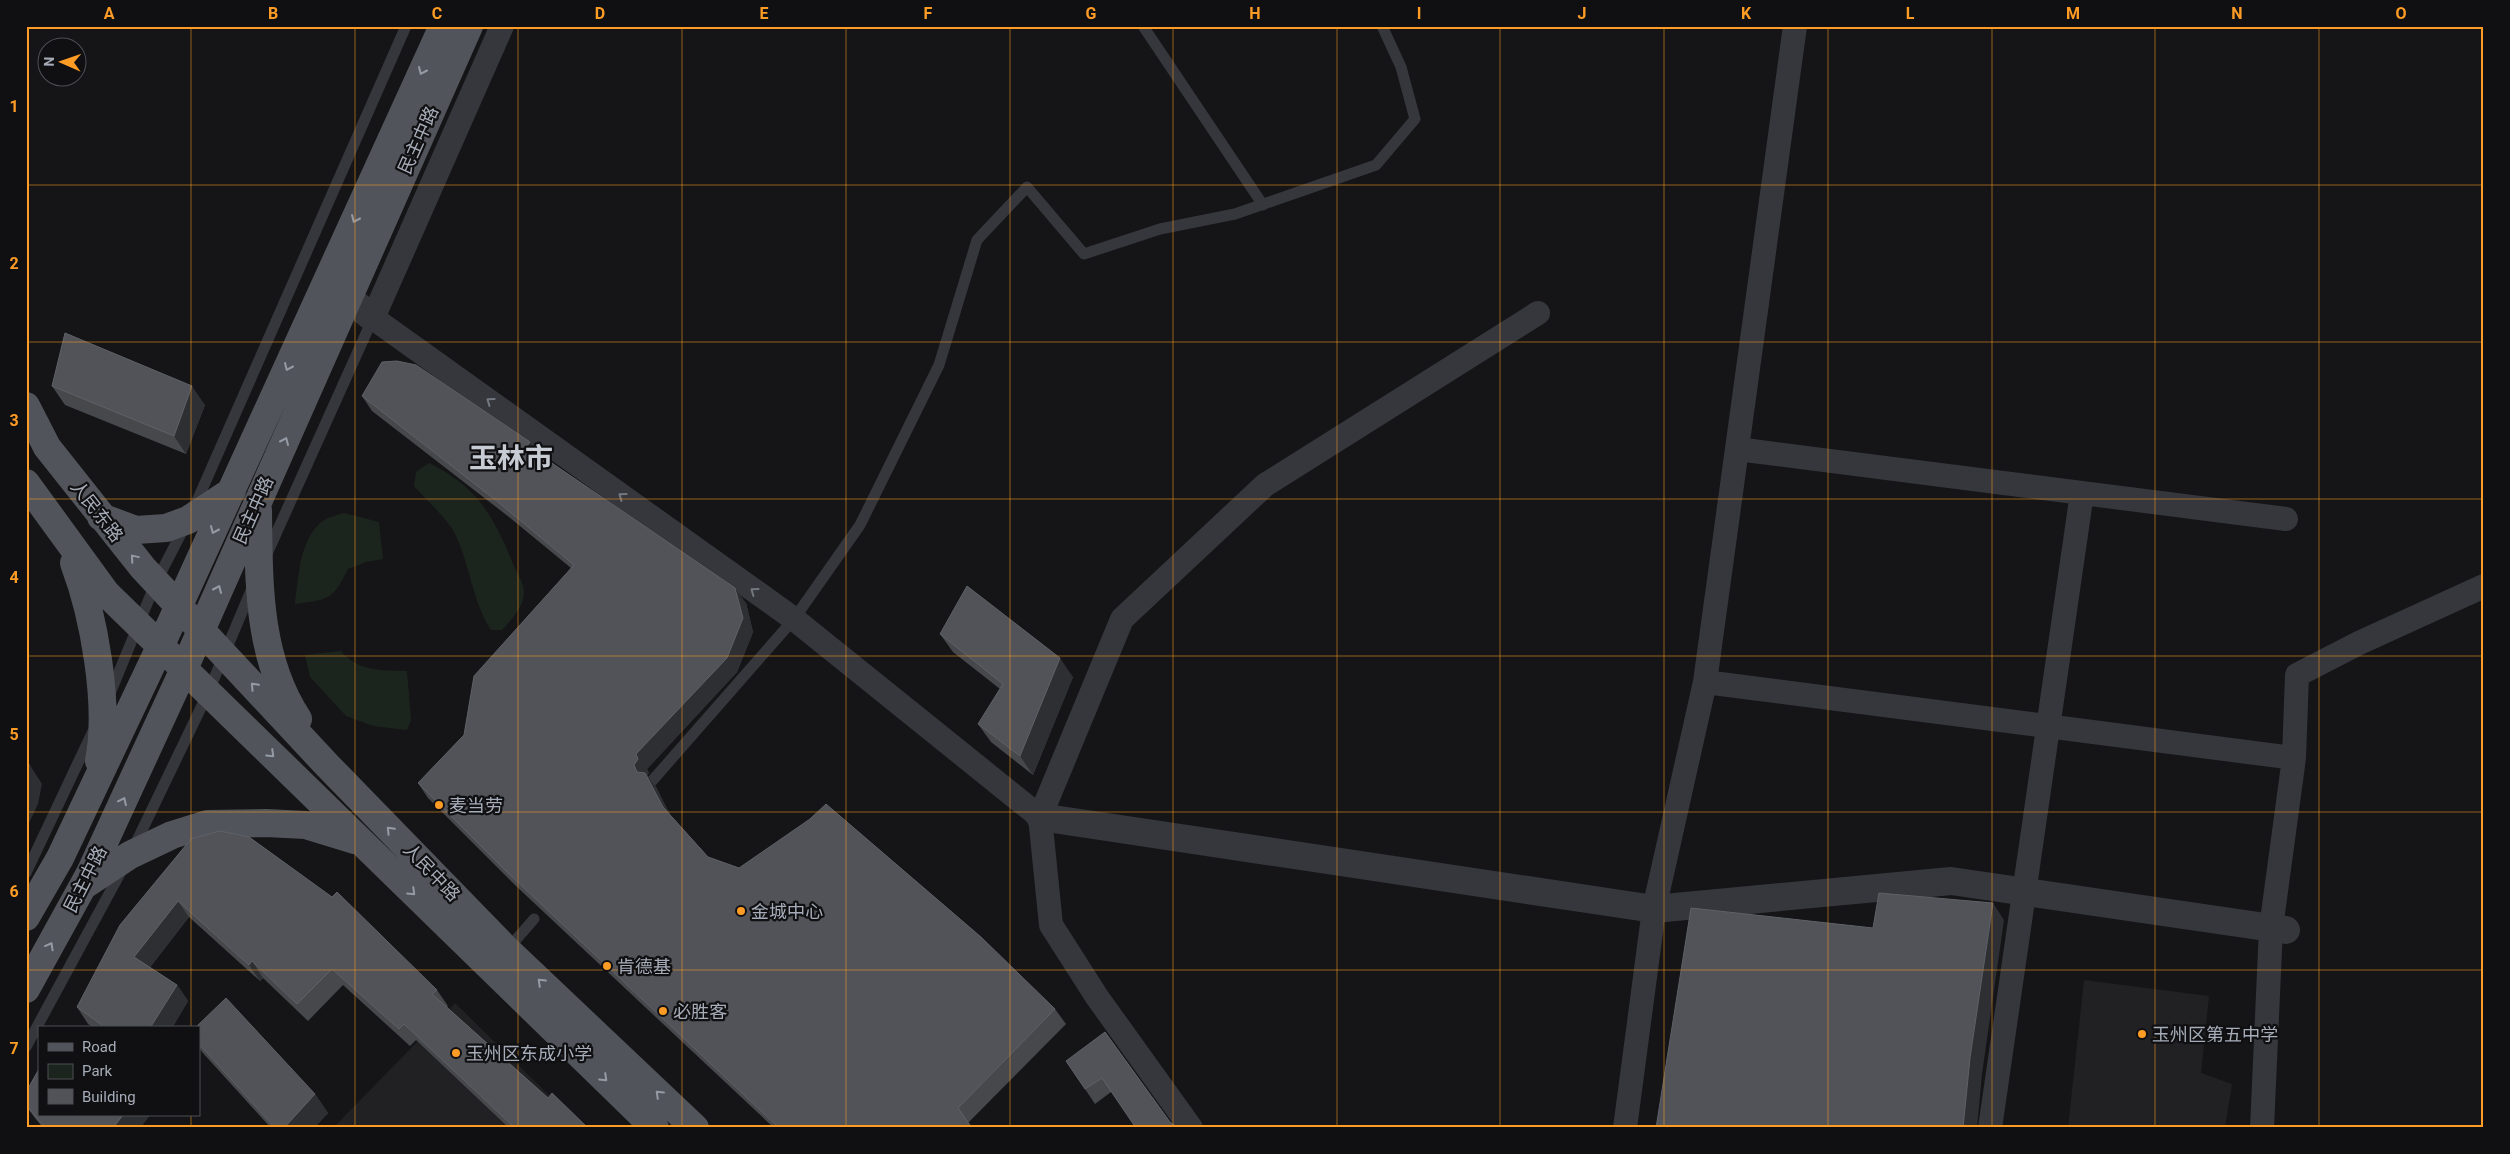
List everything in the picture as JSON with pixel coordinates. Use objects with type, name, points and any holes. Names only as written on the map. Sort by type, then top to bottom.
[{"type":"main road","name":"民主中路","points":[[26,917],[60,858],[160,648],[442,26]]},
{"type":"main road","name":"民主中路","points":[[26,989],[82,886],[184,669],[200,629],[469,26]]},
{"type":"main road","name":"人民东路","points":[[26,406],[47,446],[100,516],[179,607]]},
{"type":"main road","points":[[26,483],[106,593],[160,648]]},
{"type":"main road","points":[[100,516],[136,530],[166,528],[188,520],[232,491]]},
{"type":"main road","points":[[258,501],[259,599],[272,665],[286,701],[327,765]]},
{"type":"main road","points":[[64,535],[83,586],[97,648],[102,712],[101,752],[95,782]]},
{"type":"main road","name":"人民中路","points":[[179,607],[327,765],[507,950],[695,1128]]},
{"type":"main road","name":"人民中路","points":[[160,648],[184,669],[655,1128]]},
{"type":"main road","points":[[82,886],[130,855],[172,835],[207,824],[306,825],[361,842]]},
{"type":"street","points":[[374,318],[502,26]]},
{"type":"street","points":[[1625,1128],[1654,910],[1705,682],[1795,26]]},
{"type":"street","points":[[348,298],[794,619],[1040,817],[1654,910],[1951,881],[2278,929]]},
{"type":"street","points":[[1191,1128],[1097,998],[1051,925],[1040,817],[1122,619],[1265,485],[1538,314]]},
{"type":"street","points":[[1737,449],[2286,519]]},
{"type":"street","points":[[1990,1128],[2026,892],[2082,493]]},
{"type":"street","points":[[2262,1128],[2294,758],[2297,675],[2360,643],[2484,586]]},
{"type":"street","points":[[1705,682],[2294,758]]},
{"type":"lane","points":[[26,873],[102,712],[156,582],[188,520],[406,26]]},
{"type":"lane","points":[[1142,26],[1263,205]]},
{"type":"lane","points":[[652,781],[794,619],[860,526],[939,366],[977,240],[1027,187],[1084,254],[1160,229],[1235,214],[1376,165],[1415,119],[1401,67],[1382,26]]},
{"type":"lane","points":[[26,1046],[130,855],[208,693],[259,573],[374,318]]},
{"type":"lane","points":[[507,950],[534,919]]},
{"type":"shaded area","name":"玉州区第五中学","points":[[2084,980],[2209,996],[2201,1073],[2232,1084],[2225,1128],[2068,1128]]},
{"type":"shaded area","name":"玉州区东成小学","points":[[455,1003],[558,1104],[536,1128],[333,1128]]},
{"type":"green space","points":[[429,463],[460,482],[482,505],[499,533],[522,582],[524,591],[522,602],[510,622],[502,630],[491,630],[485,619],[453,530],[414,486],[416,472]]},
{"type":"green space","points":[[344,513],[379,522],[383,559],[366,562],[348,569],[338,587],[328,597],[295,604],[302,557],[311,535],[317,526],[326,519]]},
{"type":"green space","points":[[341,651],[355,663],[371,669],[407,671],[411,720],[407,730],[373,726],[346,716],[310,677],[305,655]]},
{"type":"building","points":[[65,333],[192,386],[174,436],[52,386]]},
{"type":"building","name":"金城中心","points":[[397,361],[416,365],[530,442],[527,446],[735,588],[743,618],[727,658],[636,754],[638,759],[634,765],[637,772],[645,773],[663,807],[708,857],[739,868],[810,819],[826,804],[981,937],[1055,1009],[958,1108],[972,1128],[779,1128],[506,871],[418,783],[464,735],[474,676],[574,565],[498,502],[362,396],[382,362]]},
{"type":"building","points":[[967,586],[1060,658],[1020,756],[978,724],[1003,684],[940,634]]},
{"type":"building","points":[[26,760],[29,765],[26,781]]},
{"type":"building","points":[[220,831],[249,837],[332,897],[337,892],[437,990],[432,994],[548,1098],[552,1093],[588,1128],[515,1128],[404,1024],[399,1029],[332,969],[297,1004],[252,961],[249,965],[178,901],[134,957],[177,985],[151,1026],[103,1026],[77,1007],[120,925],[191,839]]},
{"type":"building","points":[[1879,893],[1993,903],[1970,1058],[1963,1128],[1656,1128],[1691,908],[1873,928]]},
{"type":"building","points":[[226,998],[315,1094],[284,1128],[275,1128],[200,1045],[200,1026],[197,1026]]},
{"type":"building","points":[[1105,1032],[1170,1122],[1177,1128],[1136,1128],[1102,1078],[1085,1089],[1066,1061]]},
{"type":"building","points":[[38,1071],[38,1116],[122,1116],[113,1128],[45,1128],[26,1105],[26,1092]]},
{"type":"place","name":"麦当劳","points":[[439,805]]},
{"type":"place","name":"金城中心","points":[[741,911]]},
{"type":"place","name":"肯德基","points":[[607,966]]},
{"type":"place","name":"必胜客","points":[[663,1011]]},
{"type":"place","name":"玉州区第五中学","points":[[2142,1034]]},
{"type":"place","name":"玉州区东成小学","points":[[456,1053]]},
{"type":"district","name":"玉林市","points":[[511,458]]}]
